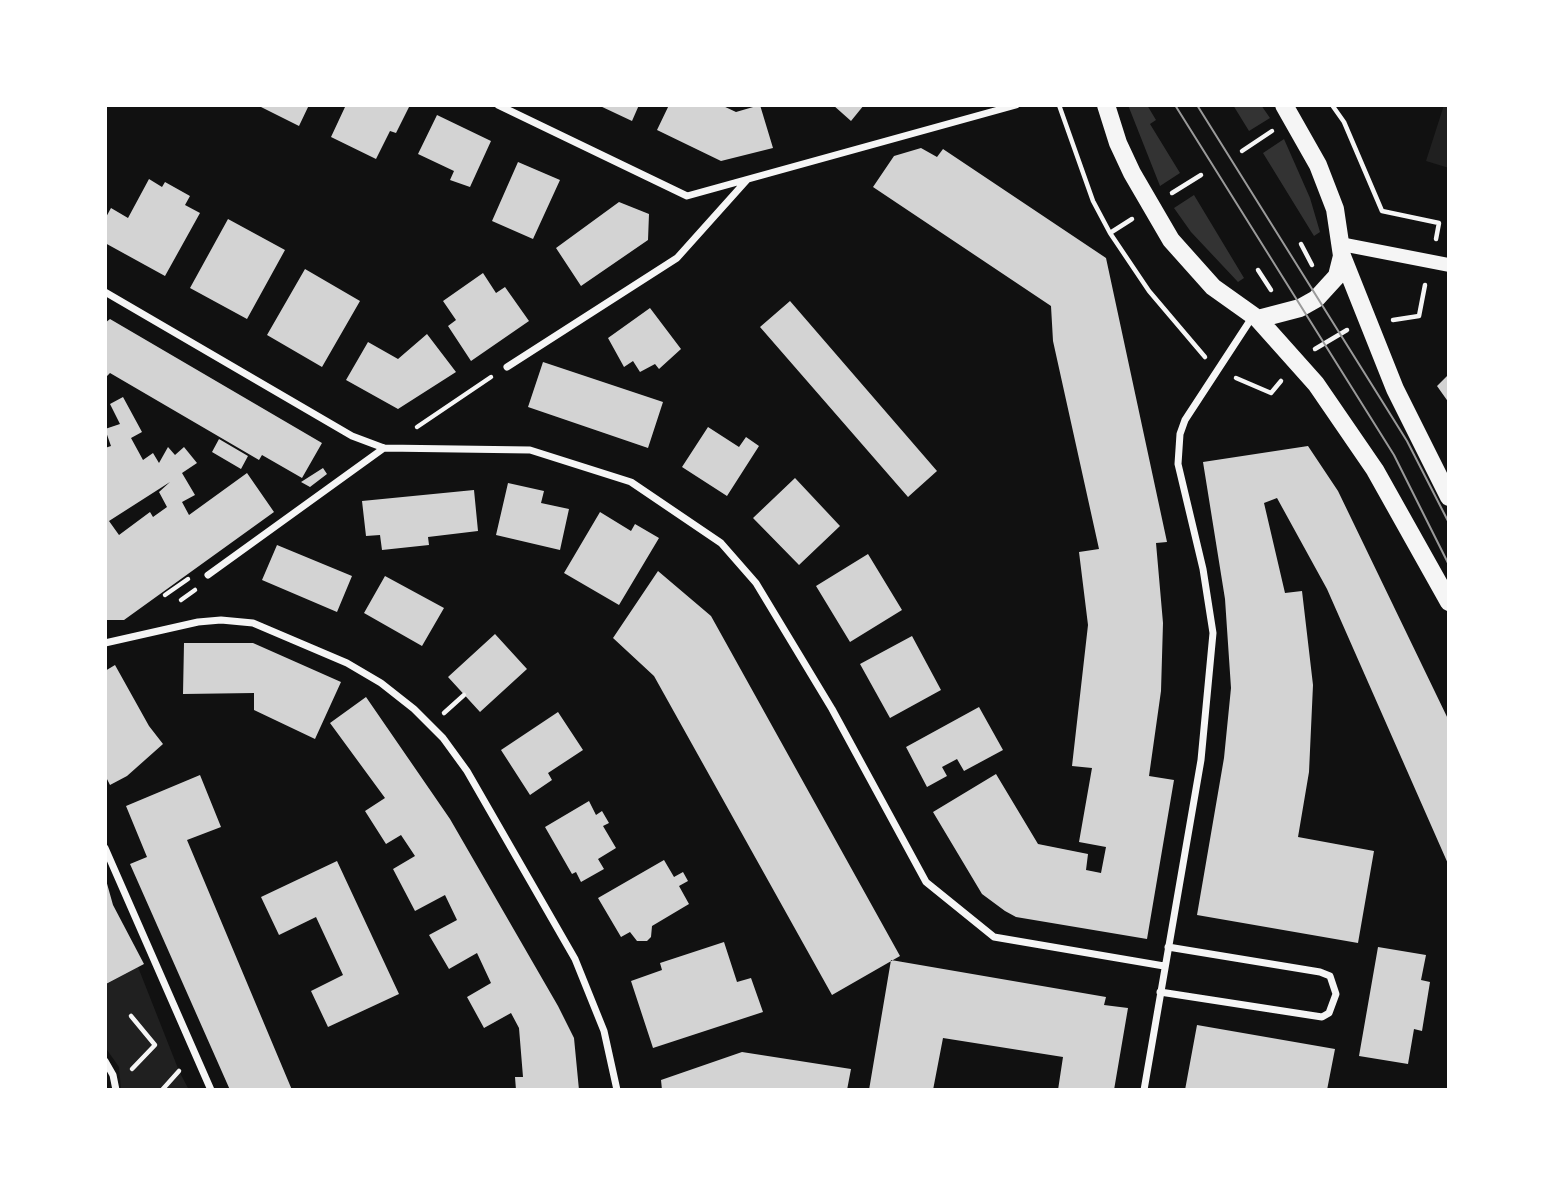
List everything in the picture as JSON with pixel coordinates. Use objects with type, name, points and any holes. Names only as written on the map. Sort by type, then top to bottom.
[{"type":"main road","points":[[1106,105],[1118,143],[1132,173],[1171,240],[1213,287],[1256,317],[1316,384],[1375,470],[1449,602]]},
{"type":"main road","points":[[1284,105],[1318,165],[1335,209],[1341,250],[1368,325],[1395,389],[1449,497]]},
{"type":"main road","points":[[1256,317],[1300,308],[1316,299],[1337,276],[1341,250]]},
{"type":"main road","points":[[1341,250],[1449,265]]},
{"type":"street","points":[[498,105],[687,196],[1016,105]]},
{"type":"street","points":[[507,367],[677,258],[746,181]]},
{"type":"street","points":[[107,293],[352,436],[384,448],[530,450],[631,482],[721,543],[756,583],[832,709],[926,882],[994,937],[1164,966]]},
{"type":"street","points":[[1144,1090],[1201,760],[1213,634],[1203,569],[1183,492],[1178,454],[1185,420],[1218,368],[1256,317]]},
{"type":"street","points":[[208,575],[384,448]]},
{"type":"street","points":[[105,643],[198,622],[253,623],[347,663],[381,683],[414,709],[443,738],[467,771],[575,959],[604,1031],[617,1090]]},
{"type":"street","points":[[105,848],[210,1087]]},
{"type":"street","points":[[1160,992],[1322,1017],[1329,1013],[1336,994],[1330,976],[1320,972],[1168,947]]},
{"type":"street","points":[[105,1061],[113,1075],[116,1090]]},
{"type":"path","points":[[1059,105],[1093,201],[1110,233],[1157,301],[1197,351],[1218,368],[1271,393],[1297,362],[1350,329],[1419,316],[1431,261],[1439,223],[1382,211],[1344,122],[1332,105]]},
{"type":"path","points":[[384,448],[507,367]]},
{"type":"path","points":[[165,595],[188,579]]},
{"type":"path","points":[[443,714],[464,695]]},
{"type":"path","points":[[131,1016],[155,1045],[130,1072],[136,1081]]},
{"type":"path","points":[[162,1090],[180,1071]]},
{"type":"shaded area","points":[[1128,105],[1147,105],[1156,120],[1150,124],[1180,173],[1160,186]]},
{"type":"shaded area","points":[[1233,105],[1261,105],[1270,118],[1249,131]]},
{"type":"shaded area","points":[[1444,105],[1449,105],[1449,168],[1426,161]]},
{"type":"shaded area","points":[[1284,139],[1310,198],[1320,232],[1314,236],[1263,153]]},
{"type":"shaded area","points":[[1194,195],[1244,278],[1238,282],[1191,232],[1174,208]]},
{"type":"shaded area","points":[[138,967],[189,1090],[121,1090],[119,1067],[105,1047],[105,985]]},
{"type":"building","points":[[257,105],[309,105],[299,126]]},
{"type":"building","points":[[341,105],[410,105],[396,133],[390,131],[376,159],[331,137],[345,107]]},
{"type":"building","points":[[598,105],[639,105],[632,121]]},
{"type":"building","points":[[669,105],[721,105],[736,112],[760,105],[773,148],[721,161],[657,130]]},
{"type":"building","points":[[833,105],[864,105],[851,121]]},
{"type":"building","points":[[437,115],[491,141],[470,187],[450,180],[454,171],[418,154]]},
{"type":"building","points":[[921,148],[937,157],[943,149],[1106,258],[1167,542],[1156,543],[1163,623],[1161,691],[1149,776],[1174,780],[1147,939],[1016,917],[1005,911],[982,894],[933,812],[996,774],[1038,844],[1088,854],[1086,870],[1101,873],[1106,847],[1079,842],[1092,768],[1072,766],[1088,625],[1079,552],[1099,549],[1053,341],[1051,306],[873,187],[894,156]]},
{"type":"building","points":[[518,162],[560,180],[533,239],[492,221]]},
{"type":"building","points":[[149,179],[162,187],[165,182],[190,196],[185,205],[200,213],[165,276],[105,243],[105,219],[111,208],[128,218]]},
{"type":"building","points":[[619,202],[649,214],[648,240],[581,286],[556,248]]},
{"type":"building","points":[[228,219],[285,250],[247,319],[190,288]]},
{"type":"building","points":[[305,269],[360,301],[322,367],[267,335]]},
{"type":"building","points":[[483,273],[496,293],[505,287],[529,321],[471,361],[448,326],[456,320],[443,301]]},
{"type":"building","points":[[790,301],[937,471],[908,497],[760,327]]},
{"type":"building","points":[[650,308],[681,349],[659,369],[655,364],[640,372],[633,361],[624,367],[608,338]]},
{"type":"building","points":[[110,319],[322,443],[302,478],[262,455],[259,460],[110,373],[105,378],[105,323]]},
{"type":"building","points":[[427,334],[456,372],[398,409],[346,380],[368,342],[398,359]]},
{"type":"building","points":[[543,362],[663,402],[648,448],[528,407]]},
{"type":"building","points":[[1449,374],[1449,403],[1437,386]]},
{"type":"building","points":[[123,397],[142,432],[131,438],[143,460],[153,453],[159,463],[168,447],[175,455],[184,447],[197,463],[182,473],[195,495],[182,502],[189,515],[247,473],[274,512],[124,620],[105,620],[105,448],[111,446],[105,429],[120,424],[110,404]],"holes":[[[170,482],[159,492],[167,507],[153,517],[150,512],[119,535],[109,521]]]},
{"type":"building","points":[[708,427],[739,447],[746,437],[759,446],[727,496],[682,467]]},
{"type":"building","points":[[219,439],[248,456],[241,469],[212,452]]},
{"type":"building","points":[[1308,446],[1338,491],[1449,721],[1449,866],[1327,589],[1277,498],[1264,503],[1285,593],[1302,591],[1313,685],[1309,772],[1298,837],[1374,851],[1358,943],[1197,915],[1224,758],[1231,688],[1225,599],[1203,462]]},
{"type":"building","points":[[323,468],[327,474],[310,487],[301,482]]},
{"type":"building","points":[[795,478],[840,526],[799,565],[753,518]]},
{"type":"building","points":[[508,483],[544,491],[541,503],[569,509],[560,550],[496,535]]},
{"type":"building","points":[[474,490],[478,531],[428,537],[429,545],[382,550],[380,535],[366,536],[362,501]]},
{"type":"building","points":[[600,512],[631,531],[635,524],[659,538],[619,605],[564,573]]},
{"type":"building","points":[[277,545],[352,576],[337,612],[262,580]]},
{"type":"building","points":[[868,554],[902,610],[850,642],[816,586]]},
{"type":"building","points":[[658,571],[711,616],[900,956],[832,995],[654,676],[613,638]]},
{"type":"building","points":[[385,576],[444,608],[422,646],[364,613]]},
{"type":"building","points":[[495,634],[527,669],[480,712],[448,677]]},
{"type":"building","points":[[912,636],[941,690],[890,718],[860,664]]},
{"type":"building","points":[[184,643],[253,643],[341,682],[315,739],[254,710],[254,693],[183,694]]},
{"type":"building","points":[[115,665],[149,726],[163,744],[127,776],[110,785],[105,775],[105,671]]},
{"type":"building","points":[[366,697],[450,819],[558,1006],[574,1038],[579,1090],[516,1090],[515,1077],[523,1077],[519,1028],[511,1013],[484,1028],[467,997],[491,983],[477,953],[449,969],[429,935],[457,920],[445,895],[415,911],[393,869],[415,856],[401,835],[386,844],[365,811],[385,798],[330,723]]},
{"type":"building","points":[[979,707],[1003,750],[964,771],[957,759],[942,767],[947,776],[927,787],[906,747]]},
{"type":"building","points":[[558,712],[583,750],[548,773],[552,780],[530,795],[501,750]]},
{"type":"building","points":[[200,775],[221,827],[187,840],[292,1090],[230,1090],[130,864],[147,857],[126,806]]},
{"type":"building","points":[[589,801],[596,815],[602,811],[609,823],[603,826],[616,848],[598,859],[604,869],[581,882],[576,872],[572,874],[545,827]]},
{"type":"building","points":[[664,860],[674,877],[683,872],[688,881],[679,886],[689,904],[652,926],[651,937],[647,941],[637,941],[630,932],[621,937],[598,898]]},
{"type":"building","points":[[337,861],[399,994],[328,1027],[311,991],[343,975],[316,917],[279,935],[261,897]]},
{"type":"building","points":[[106,880],[113,905],[144,964],[106,984]]},
{"type":"building","points":[[724,942],[737,982],[751,978],[763,1012],[653,1048],[631,981],[662,970],[660,963]]},
{"type":"building","points":[[1378,947],[1426,955],[1421,980],[1430,982],[1422,1031],[1414,1029],[1408,1064],[1359,1056]]},
{"type":"building","points":[[891,960],[1106,997],[1104,1005],[1128,1008],[1114,1090],[1058,1090],[1063,1057],[943,1038],[933,1090],[869,1090]]},
{"type":"building","points":[[1197,1025],[1335,1049],[1327,1090],[1185,1090]]},
{"type":"building","points":[[742,1052],[851,1069],[847,1090],[662,1090],[661,1080]]},
{"type":"tram line","points":[[1175,105],[1394,455],[1449,565]]},
{"type":"tram line","points":[[1197,105],[1407,441],[1449,523]]}]
